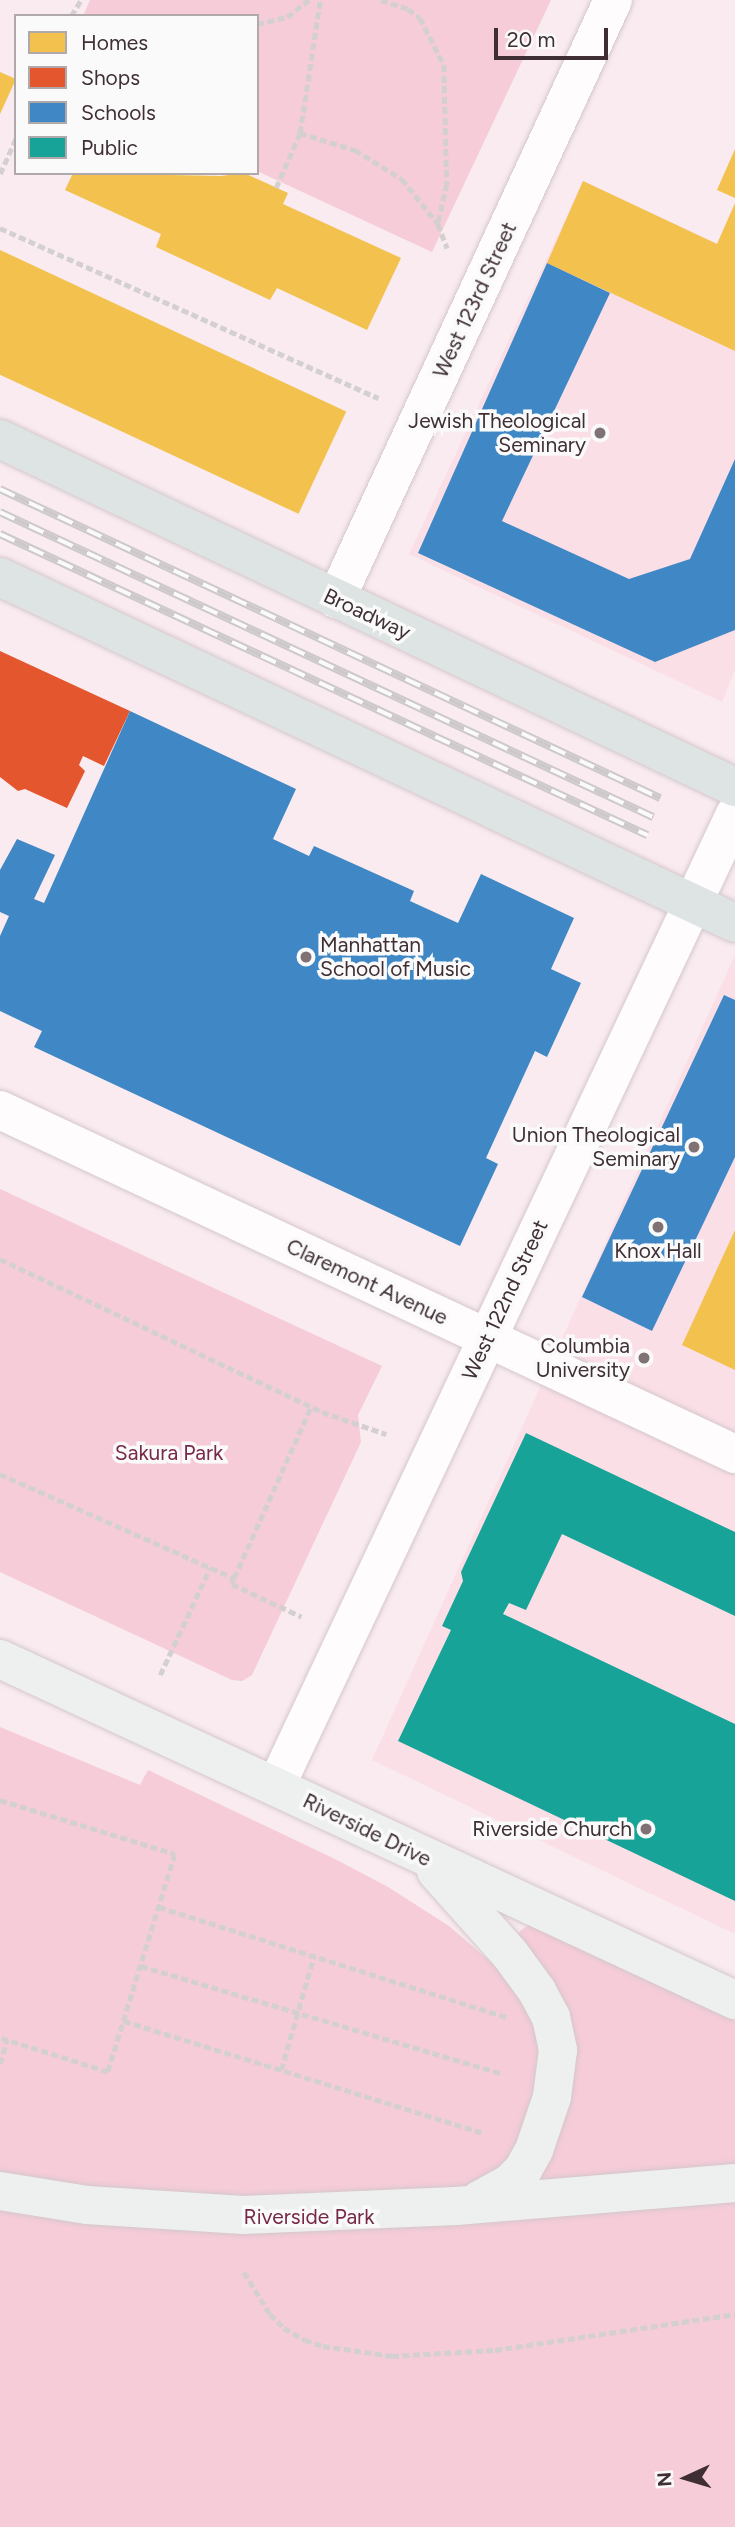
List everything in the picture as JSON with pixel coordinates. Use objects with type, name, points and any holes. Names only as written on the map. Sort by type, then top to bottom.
[{"type":"main road","name":"Broadway","points":[[0,439],[735,787]]},
{"type":"main road","points":[[0,577],[735,923]]},
{"type":"main road","name":"Riverside Drive","points":[[0,1659],[735,2000]]},
{"type":"main road","points":[[422,1857],[510,1954],[537,1991],[551,2017],[558,2050],[557,2072],[547,2117],[523,2170],[496,2193],[456,2206]]},
{"type":"main road","points":[[0,2191],[99,2206],[243,2215],[456,2206],[735,2183]]},
{"type":"street","name":"West 123rd Street","points":[[336,599],[613,0]]},
{"type":"street","name":"West 122nd Street","points":[[275,1786],[735,814]]},
{"type":"street","name":"Claremont Avenue","points":[[0,1110],[735,1454]]},
{"type":"path","points":[[259,24],[287,17],[309,0]]},
{"type":"path","points":[[276,188],[300,133],[320,0]]},
{"type":"path","points":[[381,0],[408,9],[420,18],[444,65],[447,184],[438,224]]},
{"type":"path","points":[[300,133],[355,149],[402,180],[438,224],[447,248]]},
{"type":"path","points":[[0,174],[14,142]]},
{"type":"path","points":[[0,228],[379,397]]},
{"type":"path","points":[[0,1259],[311,1407],[345,1422],[369,1426],[386,1434]]},
{"type":"path","points":[[302,1617],[232,1584],[311,1407]]},
{"type":"path","points":[[0,1474],[234,1578]]},
{"type":"path","points":[[160,1675],[210,1568]]},
{"type":"path","points":[[0,1800],[175,1854],[108,2071],[0,2038]]},
{"type":"path","points":[[68,1821],[71,1814]]},
{"type":"path","points":[[159,1907],[513,2020]]},
{"type":"path","points":[[281,2070],[314,1956]]},
{"type":"path","points":[[141,1966],[500,2073]]},
{"type":"path","points":[[124,2021],[483,2133]]},
{"type":"path","points":[[0,2064],[6,2040]]},
{"type":"path","points":[[244,2272],[270,2314],[284,2328],[305,2340],[323,2346],[392,2356],[495,2350],[735,2314]]},
{"type":"shaded area","name":"Jewish Theological Seminary","points":[[583,181],[735,252],[735,670],[722,702],[409,554]]},
{"type":"shaded area","name":"Columbia University","points":[[735,955],[735,1934],[372,1760]]},
{"type":"green space","points":[[90,0],[551,0],[432,252],[259,172],[259,14],[84,14]]},
{"type":"green space","name":"Sakura Park","points":[[0,1189],[382,1366],[358,1415],[361,1442],[252,1675],[242,1681],[232,1680],[0,1572]]},
{"type":"green space","name":"Riverside Park","points":[[0,1727],[140,1785],[148,1770],[335,1859],[388,1887],[449,1926],[501,1971],[520,1931],[530,1924],[735,2021],[735,2527],[0,2527]]},
{"type":"building: Homes","points":[[0,72],[14,78],[14,83],[0,114]]},
{"type":"building: Homes","points":[[735,149],[735,198],[717,190]]},
{"type":"building: Homes","points":[[72,175],[248,175],[288,193],[283,204],[401,258],[367,330],[277,288],[270,300],[156,247],[161,234],[65,190]]},
{"type":"building: Homes","points":[[583,181],[717,244],[735,203],[735,351],[547,263]]},
{"type":"building: Homes","points":[[0,250],[346,411],[298,514],[0,375]]},
{"type":"building: Homes","points":[[735,1230],[735,1370],[682,1345]]},
{"type":"building: Shops","points":[[0,651],[130,711],[104,766],[83,756],[79,765],[85,771],[67,808],[25,789],[18,791],[0,777]]},
{"type":"building: Schools","points":[[547,263],[610,293],[502,521],[629,579],[690,559],[735,459],[735,630],[655,662],[418,553]]},
{"type":"building: Schools","name":"Manhattan School of Music","points":[[130,711],[296,789],[273,839],[309,856],[314,846],[414,891],[410,901],[458,923],[481,874],[574,918],[551,969],[581,983],[547,1057],[535,1051],[486,1158],[498,1164],[460,1246],[34,1047],[42,1031],[0,1011],[0,936],[9,916],[0,912],[0,870],[17,839],[55,855],[34,899],[44,903]]},
{"type":"building: Schools","name":"Union Theological Seminary","points":[[724,995],[735,1000],[735,1157],[652,1331],[582,1297]]},
{"type":"building: Public","name":"Riverside Church","points":[[526,1433],[735,1532],[735,1616],[562,1534],[526,1610],[509,1603],[503,1614],[735,1724],[735,1901],[398,1741],[451,1630],[442,1626],[463,1581],[461,1572]]},
{"type":"railway","points":[[0,489],[660,798]]},
{"type":"railway","points":[[0,512],[653,817]]},
{"type":"railway","points":[[0,534],[647,835]]},
{"type":"place","name":"Jewish Theological Seminary","points":[[600,433]]},
{"type":"place","name":"Manhattan School of Music","points":[[306,957]]},
{"type":"place","name":"Union Theological Seminary","points":[[694,1147]]},
{"type":"place","name":"Knox Hall","points":[[658,1227]]},
{"type":"place","name":"Columbia University","points":[[644,1358]]},
{"type":"place","name":"Riverside Church","points":[[646,1829]]}]
